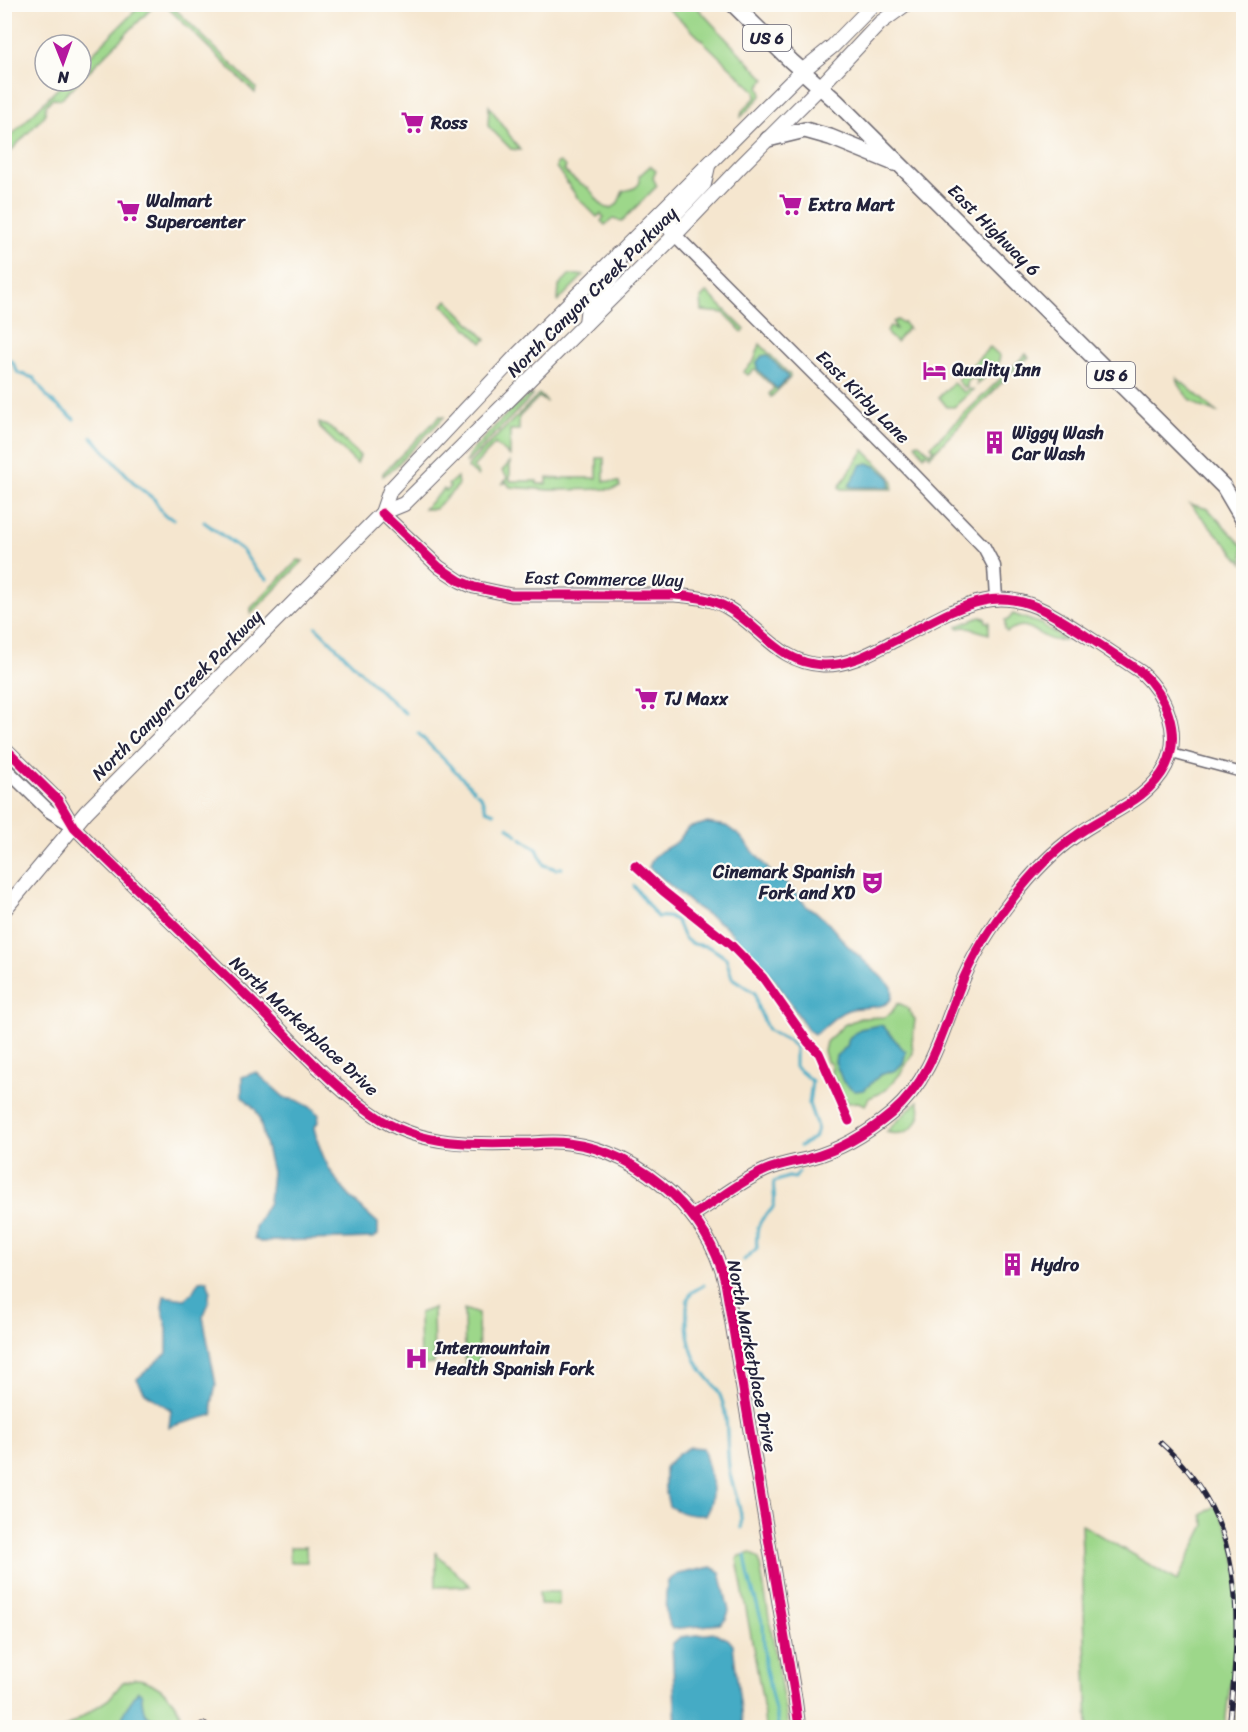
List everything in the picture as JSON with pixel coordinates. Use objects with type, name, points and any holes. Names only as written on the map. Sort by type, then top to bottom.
[{"type":"highway","name":"East Highway 6","points":[[733,4],[802,71],[836,100],[1224,487],[1244,521]]},
{"type":"highway","points":[[768,139],[805,130],[830,137],[900,165]]},
{"type":"highway","name":"East Highway 6","points":[[1224,487],[1244,497]]},
{"type":"main road","name":"North Canyon Creek Parkway","points":[[382,513],[390,490],[516,356],[802,71],[833,46],[874,4]]},
{"type":"main road","name":"North Canyon Creek Parkway","points":[[4,910],[74,826],[382,513],[404,504],[675,235],[880,23],[906,4]]},
{"type":"main road","points":[[675,235],[669,229],[670,220],[704,184],[708,166]]},
{"type":"main road","points":[[586,323],[588,306],[620,268],[617,255]]},
{"type":"street","name":"East Kirby Lane","points":[[675,235],[871,430],[984,547],[994,566],[996,599]]},
{"type":"street","name":"East Commerce Way","points":[[382,513],[439,567],[460,581],[474,586],[511,595],[675,595],[701,598],[725,606],[751,624],[777,649],[806,663],[823,665],[845,663],[966,606],[996,599],[1021,601],[1055,616],[1141,672],[1153,683],[1170,717],[1172,735],[1170,753]]},
{"type":"street","name":"North Marketplace Drive","points":[[4,747],[58,800],[74,826]]},
{"type":"street","points":[[693,1215],[768,1169],[811,1158],[845,1145],[894,1111],[912,1092],[930,1065],[961,985],[980,945],[998,918],[1027,882],[1073,837],[1151,786],[1166,765],[1170,753],[1244,773]]},
{"type":"street","name":"North Marketplace Drive","points":[[4,767],[49,811],[74,826],[342,1089],[361,1106],[384,1121],[418,1137],[440,1142],[551,1142],[597,1148],[619,1156],[656,1179],[693,1215],[716,1253],[724,1282],[799,1728]]},
{"type":"green space","points":[[141,5],[155,5],[93,67],[93,53]]},
{"type":"green space","points":[[165,5],[171,5],[256,88],[255,93]]},
{"type":"green space","points":[[670,5],[695,5],[765,79],[759,87],[761,96],[741,117],[742,111],[756,97],[755,91],[668,9]]},
{"type":"green space","points":[[53,93],[67,93],[61,99],[52,99],[46,105],[45,115],[5,157],[5,142]]},
{"type":"green space","points":[[489,106],[520,150],[511,149],[488,126]]},
{"type":"green space","points":[[560,162],[572,178],[588,188],[604,207],[608,208],[617,204],[623,191],[637,186],[640,182],[639,176],[650,166],[656,171],[653,178],[657,186],[622,221],[613,219],[605,225],[601,221],[604,217],[601,214],[597,217],[577,197],[556,167]]},
{"type":"green space","points":[[569,275],[584,275],[558,301],[559,286]]},
{"type":"green space","points":[[707,292],[745,330],[742,332],[724,313],[702,311],[701,298]]},
{"type":"green space","points":[[447,300],[486,339],[482,343],[443,305]]},
{"type":"green space","points":[[897,320],[909,329],[896,342],[887,331],[890,326],[896,329],[893,322]]},
{"type":"green space","points":[[760,344],[790,375],[790,378],[771,397],[769,394],[774,388],[754,369],[748,375],[743,372],[754,361]]},
{"type":"green space","points":[[990,347],[1000,356],[998,364],[977,385],[977,378],[970,379],[967,387],[964,388],[957,380]]},
{"type":"green space","points":[[1026,354],[1029,358],[1024,360],[930,456],[926,453],[924,456],[915,444],[919,443],[930,453],[934,449],[931,446]]},
{"type":"green space","points":[[1177,378],[1217,412],[1203,408],[1192,401],[1183,391]]},
{"type":"green space","points":[[953,383],[964,392],[969,389],[973,390],[954,407],[947,407],[939,397]]},
{"type":"green space","points":[[533,394],[466,463],[469,454],[500,421],[526,397]]},
{"type":"green space","points":[[539,394],[547,402],[539,397],[519,417],[519,430],[510,430],[510,456],[495,444],[473,467],[479,474],[478,476],[468,468],[470,463]]},
{"type":"green space","points":[[440,416],[444,417],[394,468],[383,476],[383,473]]},
{"type":"green space","points":[[319,423],[330,427],[360,456],[357,464],[320,428]]},
{"type":"green space","points":[[864,450],[891,477],[892,489],[841,489],[839,487]]},
{"type":"green space","points":[[597,458],[604,458],[604,481],[619,482],[620,487],[550,490],[510,487],[506,482],[502,484],[508,478],[502,471],[510,462],[510,481],[537,481],[537,484],[547,484],[547,478],[597,478]]},
{"type":"green space","points":[[457,477],[458,486],[435,509],[424,509],[444,489],[446,491],[450,487],[448,485]]},
{"type":"green space","points":[[1190,504],[1208,509],[1243,546],[1243,563]]},
{"type":"green space","points":[[298,560],[303,561],[251,614],[251,608]]},
{"type":"green space","points":[[1013,614],[1041,624],[1065,640],[1048,638],[1024,626],[1007,632],[1005,620]]},
{"type":"green space","points":[[980,617],[989,622],[989,634],[957,626]]},
{"type":"green space","points":[[898,1003],[907,1007],[915,1020],[913,1053],[901,1073],[886,1090],[869,1098],[865,1105],[858,1102],[848,1103],[841,1094],[830,1063],[827,1062],[824,1051],[826,1042],[844,1025],[860,1018],[885,1017]]},
{"type":"green space","points":[[918,1101],[919,1116],[913,1127],[901,1133],[886,1132]]},
{"type":"green space","points":[[433,1308],[434,1364],[420,1365],[419,1313]]},
{"type":"green space","points":[[464,1309],[478,1314],[479,1364],[465,1363]]},
{"type":"green space","points":[[1216,1505],[1233,1543],[1239,1589],[1225,1727],[1088,1727],[1081,1524],[1177,1581],[1205,1525],[1202,1515]]},
{"type":"green space","points":[[290,1547],[306,1547],[307,1562],[290,1562]]},
{"type":"green space","points":[[436,1553],[470,1586],[436,1587]]},
{"type":"green space","points":[[751,1553],[759,1559],[788,1727],[765,1727],[762,1697],[737,1559]]},
{"type":"green space","points":[[539,1592],[559,1592],[559,1605],[540,1605]]},
{"type":"green space","points":[[1243,1661],[1243,1727],[1236,1727]]},
{"type":"green space","points":[[135,1679],[151,1683],[167,1695],[179,1711],[181,1727],[65,1728],[109,1699],[123,1682]]},
{"type":"water","points":[[767,355],[788,378],[777,389],[757,369],[757,362],[762,356]]},
{"type":"water","points":[[868,463],[890,478],[890,487],[849,486],[861,465]]},
{"type":"water","points":[[706,823],[726,826],[740,836],[774,876],[787,883],[808,908],[815,911],[829,924],[846,944],[892,987],[889,1001],[884,1005],[854,1008],[844,1012],[817,1033],[814,1034],[808,1030],[776,981],[725,926],[694,906],[649,867],[653,858],[677,842],[688,828]]},
{"type":"water","points":[[883,1026],[906,1052],[903,1063],[896,1070],[880,1075],[864,1090],[855,1091],[843,1082],[835,1062],[836,1056],[847,1046],[849,1038],[860,1029]]},
{"type":"water","points":[[256,1072],[285,1098],[297,1100],[314,1109],[319,1115],[314,1128],[323,1157],[345,1192],[378,1223],[378,1235],[373,1238],[260,1242],[254,1238],[255,1227],[269,1202],[272,1172],[259,1117],[255,1109],[242,1096],[242,1077]]},
{"type":"water","points":[[207,1280],[210,1290],[208,1305],[203,1317],[216,1385],[212,1403],[213,1415],[169,1427],[171,1410],[145,1393],[137,1379],[167,1353],[167,1329],[162,1307],[164,1296],[185,1299],[192,1293],[199,1281]]},
{"type":"water","points":[[690,1447],[703,1448],[712,1483],[711,1500],[705,1515],[686,1514],[669,1506],[665,1489],[665,1467],[678,1454]]},
{"type":"water","points":[[711,1567],[720,1572],[729,1611],[726,1619],[720,1624],[672,1629],[666,1612],[668,1581],[678,1574]]},
{"type":"water","points":[[715,1633],[728,1639],[733,1645],[743,1727],[676,1727],[672,1644],[680,1637]]},
{"type":"water","points":[[138,1691],[141,1693],[146,1714],[159,1719],[165,1727],[94,1727],[122,1719],[125,1710]]},
{"type":"waterway","points":[[4,360],[12,361],[18,373],[34,378],[49,399],[74,419]]},
{"type":"waterway","points":[[92,437],[136,485],[154,499],[164,515],[174,519]]},
{"type":"waterway","points":[[204,522],[242,550],[256,570],[267,579]]},
{"type":"waterway","points":[[316,627],[405,713]]},
{"type":"waterway","points":[[418,733],[474,790]]},
{"type":"waterway","points":[[477,793],[481,796],[486,810],[494,813]]},
{"type":"waterway","points":[[508,827],[517,835]]},
{"type":"waterway","points":[[521,838],[537,849],[544,865],[556,869]]},
{"type":"waterway","points":[[634,886],[657,917],[673,919],[686,939],[693,944],[709,947],[726,958],[732,978],[755,993],[758,1008],[768,1030],[789,1040],[795,1047],[795,1067],[812,1081],[809,1104],[817,1131],[814,1138],[800,1146]]},
{"type":"waterway","points":[[744,1260],[757,1248],[759,1225],[774,1204],[774,1182],[788,1177],[795,1178],[799,1172]]},
{"type":"waterway","points":[[704,1285],[692,1292],[688,1298],[688,1335],[696,1361],[716,1388],[725,1411],[730,1474],[739,1507],[741,1528]]},
{"type":"waterway","points":[[745,1555],[749,1578],[763,1625],[765,1666],[779,1728]]},
{"type":"railway","points":[[1161,1443],[1189,1473],[1210,1505],[1224,1538],[1232,1572],[1236,1609],[1236,1647],[1229,1728]]},
{"type":"cycle path","points":[[382,513],[439,567],[474,587],[511,595],[675,595],[702,599],[728,608],[783,651],[808,663],[833,665],[861,657],[972,604],[998,599],[1025,603],[1064,621],[1141,672],[1150,681],[1164,703],[1172,728],[1171,753],[1166,766],[1148,789],[1065,843],[1026,881],[990,929],[977,951],[965,975],[934,1054],[917,1086],[905,1100],[883,1120],[853,1140],[821,1155],[766,1170],[693,1215]]},
{"type":"cycle path","points":[[4,747],[58,800],[74,827],[320,1070],[350,1097],[382,1120],[418,1136],[436,1140],[474,1144],[559,1142],[597,1149],[624,1160],[649,1175],[690,1213],[705,1234],[717,1257],[725,1282],[799,1728]]},
{"type":"cycle path","points":[[635,865],[663,891],[731,945],[763,978],[808,1042],[819,1053],[849,1121]]},
{"type":"place","name":"Ross","points":[[413,123]]},
{"type":"place","name":"Extra Mart","points":[[790,205]]},
{"type":"place","name":"Walmart Supercenter","points":[[128,211]]},
{"type":"place","name":"Quality Inn","points":[[934,370]]},
{"type":"place","name":"Wiggy Wash Car Wash","points":[[994,443]]},
{"type":"place","name":"TJ Maxx","points":[[646,699]]},
{"type":"place","name":"Cinemark Spanish Fork and XD","points":[[873,882]]},
{"type":"place","name":"Hydro","points":[[1013,1265]]},
{"type":"place","name":"Intermountain Health Spanish Fork","points":[[417,1358]]}]
